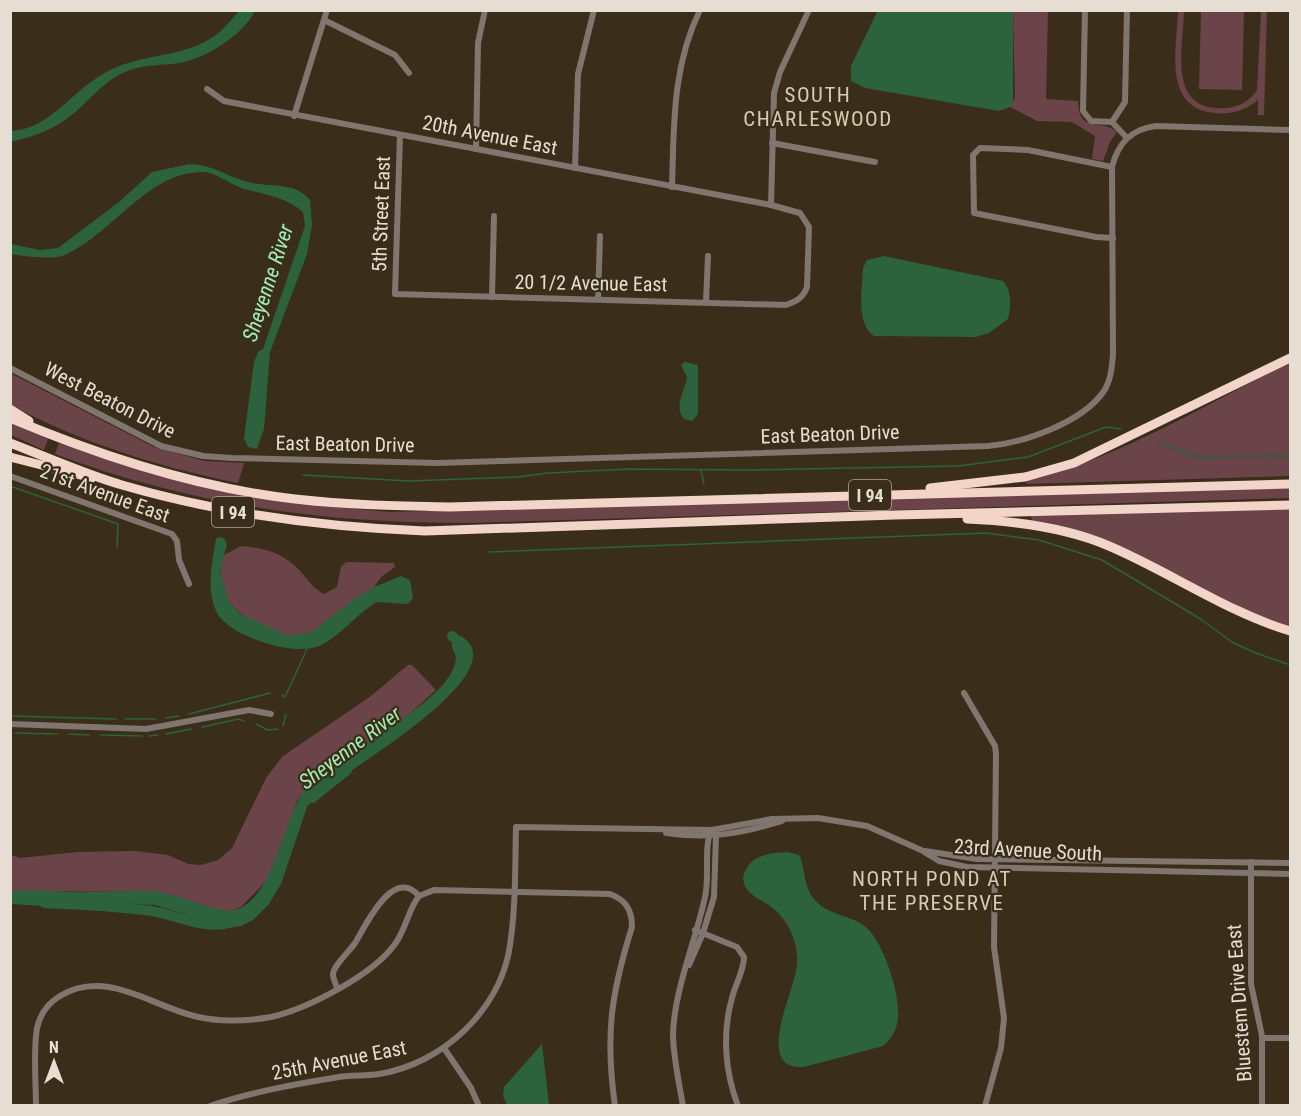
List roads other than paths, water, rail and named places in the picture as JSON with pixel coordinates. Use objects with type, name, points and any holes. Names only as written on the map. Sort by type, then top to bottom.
[{"type":"highway","points":[[875,495],[1025,477],[1074,463],[1290,358]]},
{"type":"highway","points":[[10,409],[54,436]]},
{"type":"highway","name":"I 94","points":[[10,418],[54,436],[176,476],[293,499],[353,505],[450,507],[1290,484]]},
{"type":"highway","name":"I 94","points":[[10,443],[111,481],[181,501],[315,525],[402,530],[1290,505]]},
{"type":"highway","points":[[10,457],[78,476],[111,481]]},
{"type":"highway","points":[[895,515],[1015,522],[1089,538],[1151,566],[1252,618],[1290,631]]},
{"type":"street","points":[[294,116],[313,63],[327,10]]},
{"type":"street","points":[[476,149],[478,43],[485,10]]},
{"type":"street","points":[[575,168],[578,74],[594,10]]},
{"type":"street","points":[[672,187],[675,90],[686,44],[700,10]]},
{"type":"street","points":[[771,205],[772,111],[780,72],[809,10]]},
{"type":"street","points":[[1085,10],[1083,111],[1091,121],[1112,122]]},
{"type":"street","points":[[1112,122],[1125,102],[1127,10]]},
{"type":"street","points":[[324,20],[395,56],[409,73]]},
{"type":"street","name":"20th Avenue East","points":[[207,89],[224,101],[294,116],[771,205],[800,213],[809,227],[807,287],[804,295],[796,302],[786,304]]},
{"type":"street","points":[[1112,122],[1126,138],[1145,128],[1174,126],[1290,130]]},
{"type":"street","name":"5th Street East","points":[[395,294],[400,135]]},
{"type":"street","name":"East Beaton Drive","points":[[232,458],[437,463],[988,446],[1022,442],[1083,412],[1105,390],[1113,354],[1112,167],[1118,147],[1126,138]]},
{"type":"street","points":[[772,143],[875,162]]},
{"type":"street","points":[[1112,167],[1028,150],[980,148],[972,155],[975,213],[1096,237],[1113,238]]},
{"type":"street","points":[[492,297],[494,216]]},
{"type":"street","points":[[598,299],[600,236]]},
{"type":"street","points":[[706,302],[708,256]]},
{"type":"street","name":"20 1/2 Avenue East","points":[[395,294],[786,304]]},
{"type":"street","name":"West Beaton Drive","points":[[10,368],[161,446],[203,456],[232,458]]},
{"type":"street","name":"21st Avenue East","points":[[10,476],[172,534],[177,542],[179,560],[189,584]]},
{"type":"street","points":[[964,693],[996,749],[994,947],[1004,1018],[1001,1048],[985,1106]]},
{"type":"street","points":[[10,724],[146,729],[249,710],[271,714]]},
{"type":"street","points":[[653,831],[714,833],[789,819],[818,818],[858,824],[921,850]]},
{"type":"street","name":"25th Avenue East","points":[[210,1106],[231,1098],[311,1082],[408,1067],[444,1048],[465,1032],[500,980],[510,947],[516,827],[653,831]]},
{"type":"street","points":[[653,831],[708,837],[714,833]]},
{"type":"street","points":[[683,980],[704,933],[714,897],[714,833]]},
{"type":"street","points":[[683,1104],[673,1035],[683,980],[708,881],[708,837]]},
{"type":"street","name":"23rd Avenue South","points":[[921,850],[955,856],[996,859],[1290,863]]},
{"type":"street","name":"23rd Avenue South","points":[[921,850],[939,861],[995,868],[1290,874]]},
{"type":"street","name":"Bluestem Drive East","points":[[1251,862],[1251,984],[1262,1038],[1262,1106]]},
{"type":"street","points":[[337,988],[333,974],[335,969],[355,943],[376,905],[393,892],[404,889],[415,891],[419,896]]},
{"type":"street","points":[[36,1106],[37,1029],[44,1009],[54,999],[68,991],[94,986],[114,987],[176,1011],[218,1020],[269,1017],[337,988],[372,968],[387,954],[402,932],[419,896],[434,890],[610,894],[628,907],[632,927],[616,981],[609,1032],[615,1106]]},
{"type":"street","points":[[695,930],[737,947],[744,957],[729,1010],[726,1041],[729,1072],[738,1106]]},
{"type":"street","points":[[1262,1038],[1290,1038]]},
{"type":"street","points":[[444,1048],[471,1088],[478,1106]]},
{"type":"waterway","points":[[303,475],[408,481],[518,477],[548,473],[628,469],[753,470],[958,466],[1028,457],[1106,427],[1121,429]]},
{"type":"waterway","points":[[1157,442],[1198,457],[1290,456]]},
{"type":"waterway","points":[[701,470],[704,484]]},
{"type":"waterway","points":[[10,486],[118,524],[117,547]]},
{"type":"waterway","points":[[489,552],[986,533],[1039,540],[1102,560],[1199,618],[1232,642],[1290,665]]},
{"type":"waterway","name":"Sheyenne River","points":[[452,636],[466,648]]},
{"type":"waterway","points":[[282,695],[285,697],[307,649]]},
{"type":"waterway","points":[[189,714],[270,693]]},
{"type":"waterway","points":[[283,726],[286,714]]},
{"type":"waterway","points":[[10,716],[116,719]]},
{"type":"waterway","points":[[166,718],[179,716]]},
{"type":"waterway","points":[[125,719],[156,719]]},
{"type":"waterway","points":[[202,727],[238,719],[244,721]]},
{"type":"waterway","points":[[256,724],[268,730],[278,729]]},
{"type":"waterway","points":[[166,734],[191,729]]},
{"type":"waterway","points":[[15,733],[57,734]]},
{"type":"waterway","points":[[69,734],[89,735]]},
{"type":"waterway","points":[[101,735],[142,736]]},
{"type":"waterway","points":[[149,736],[158,735]]},
{"type":"waterway","name":"Sheyenne River","points":[[312,798],[347,770]]},
{"type":"waterway","name":"Sheyenne River","points":[[44,903],[138,909],[210,925],[229,923]]},
{"type":"district","name":"SOUTH CHARLESWOOD","points":[[818,107]]},
{"type":"district","name":"NORTH POND AT THE PRESERVE","points":[[932,891]]}]
